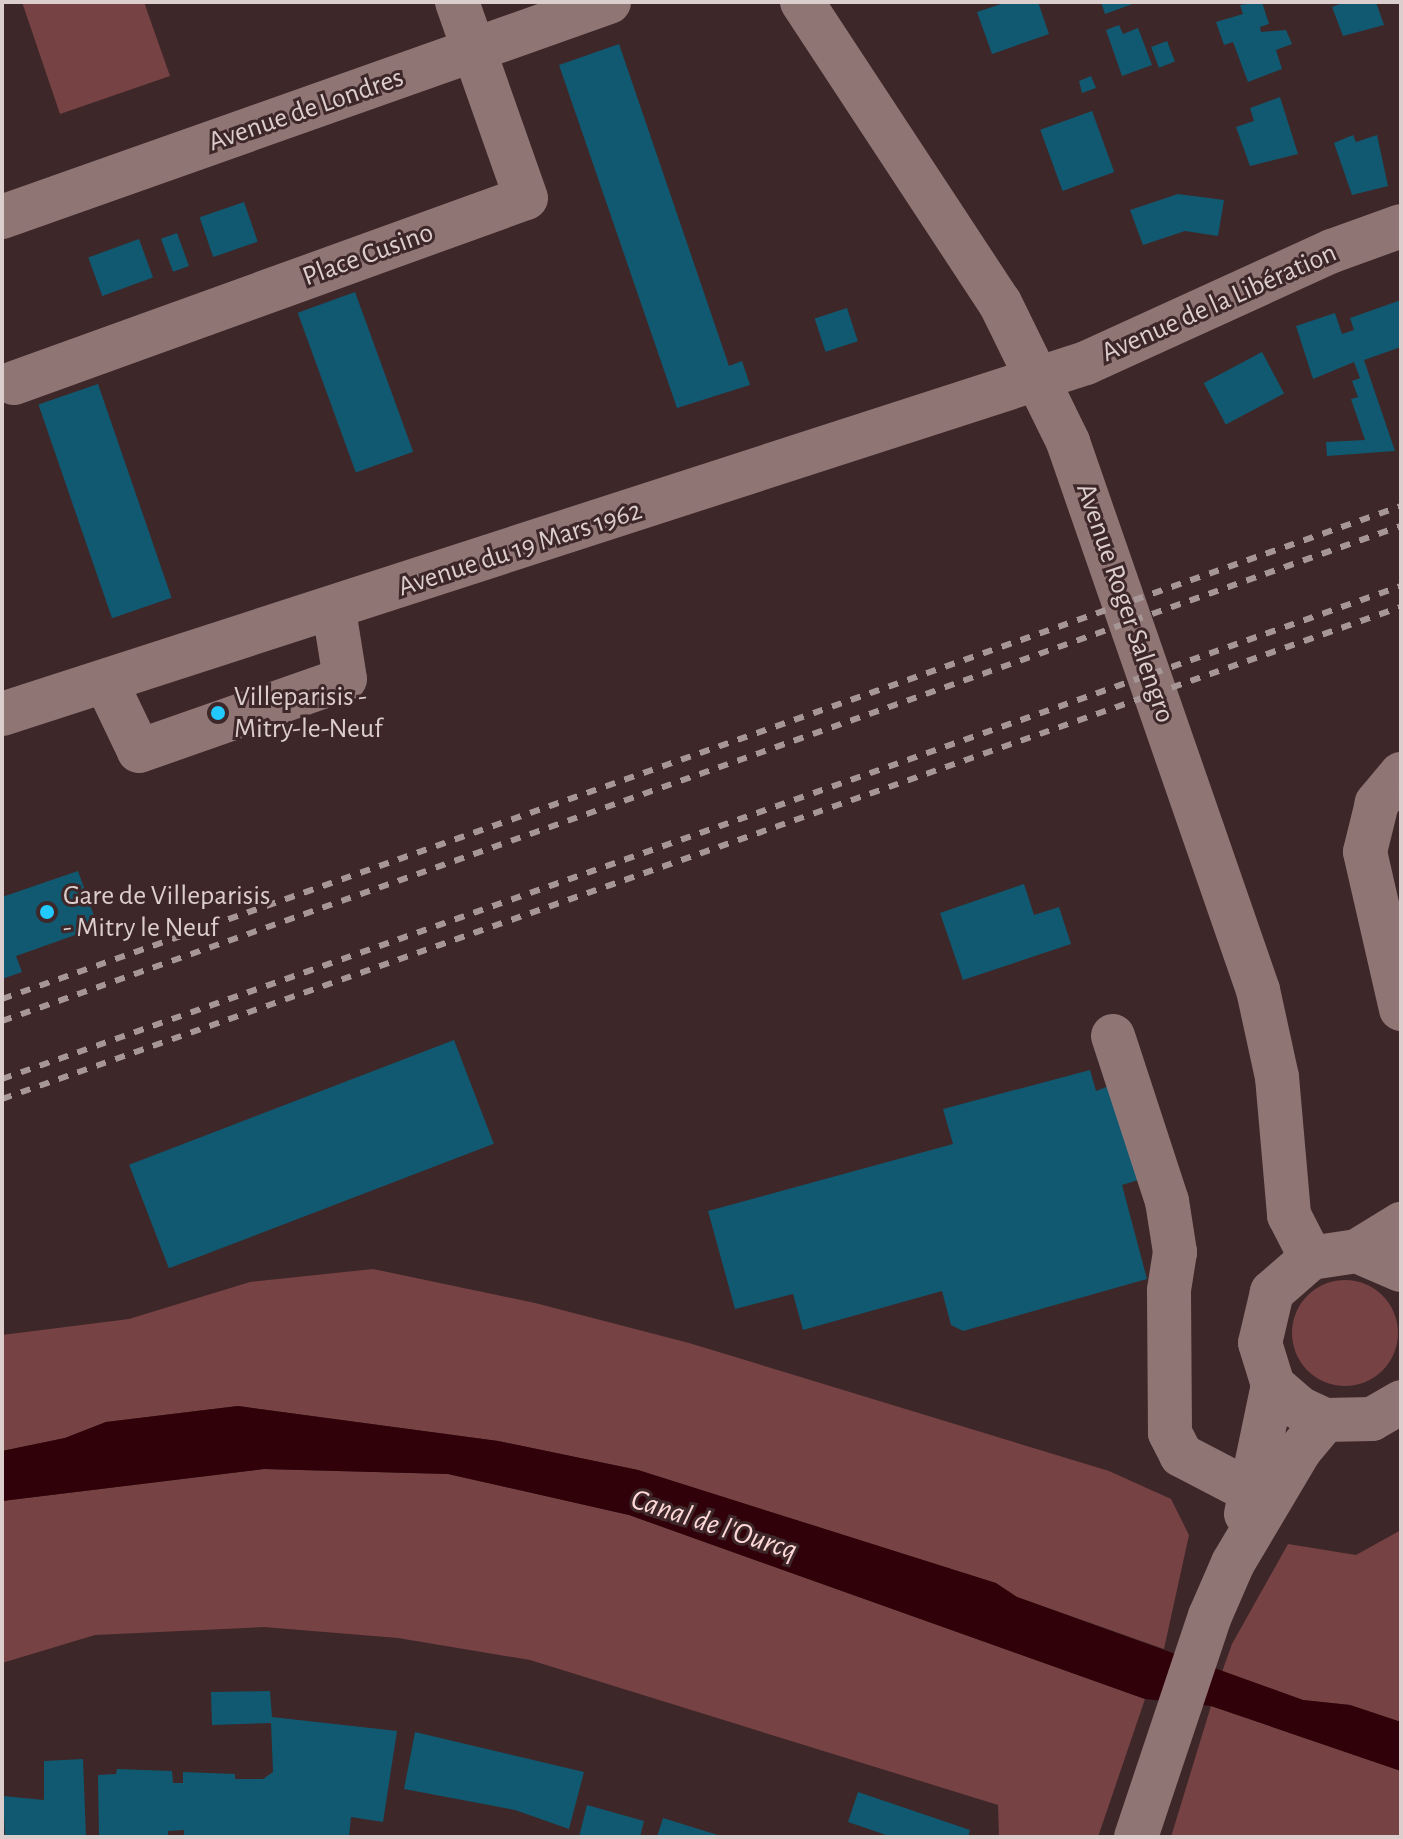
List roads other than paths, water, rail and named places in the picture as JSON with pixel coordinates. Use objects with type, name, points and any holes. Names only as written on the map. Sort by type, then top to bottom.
[{"type":"street","name":"Place Cusino","points":[[14,383],[526,198],[457,2]]},
{"type":"street","name":"Avenue de Londres","points":[[2,217],[609,2]]},
{"type":"street","name":"Avenue Roger Salengro","points":[[802,2],[1000,303],[1068,442],[1258,990],[1277,1077],[1289,1215],[1311,1258]]},
{"type":"street","name":"Avenue de la Libération","points":[[1037,379],[1086,363],[1332,251],[1401,226]]},
{"type":"street","name":"Avenue du 19 Mars 1962","points":[[2,714],[334,610],[1037,379]]},
{"type":"street","points":[[106,682],[139,751],[345,679],[334,610]]},
{"type":"street","points":[[1401,774],[1370,817],[1367,876],[1401,1009]]},
{"type":"street","points":[[1367,876],[1401,838]]},
{"type":"street","points":[[1113,1036],[1167,1201],[1175,1252],[1169,1291],[1170,1433],[1181,1455],[1252,1492]]},
{"type":"street","points":[[1233,1563],[1252,1492],[1273,1385],[1260,1343],[1262,1316],[1272,1292],[1311,1258],[1357,1251],[1401,1224]]},
{"type":"street","points":[[1357,1251],[1401,1270]]},
{"type":"street","points":[[1273,1385],[1299,1408],[1325,1420],[1391,1413]]},
{"type":"street","points":[[1136,1837],[1210,1616],[1233,1563],[1300,1450],[1325,1420]]},
{"type":"water","name":"Canal de l'Ourcq","points":[[238,1406],[498,1441],[638,1470],[996,1583],[1017,1597],[1303,1700],[1350,1705],[1401,1722],[1401,1771],[1211,1706],[1145,1699],[629,1515],[448,1474],[264,1469],[2,1501],[2,1451],[65,1438],[106,1422]]},
{"type":"railway","points":[[2,999],[1401,506]]},
{"type":"railway","points":[[2,1021],[1401,526]]},
{"type":"railway","points":[[2,1079],[1401,586]]},
{"type":"railway","points":[[2,1099],[1401,607]]},
{"type":"place","name":"Villeparisis - Mitry-le-Neuf","points":[[218,713]]},
{"type":"place","name":"Gare de Villeparisis - Mitry le Neuf","points":[[47,912]]}]
